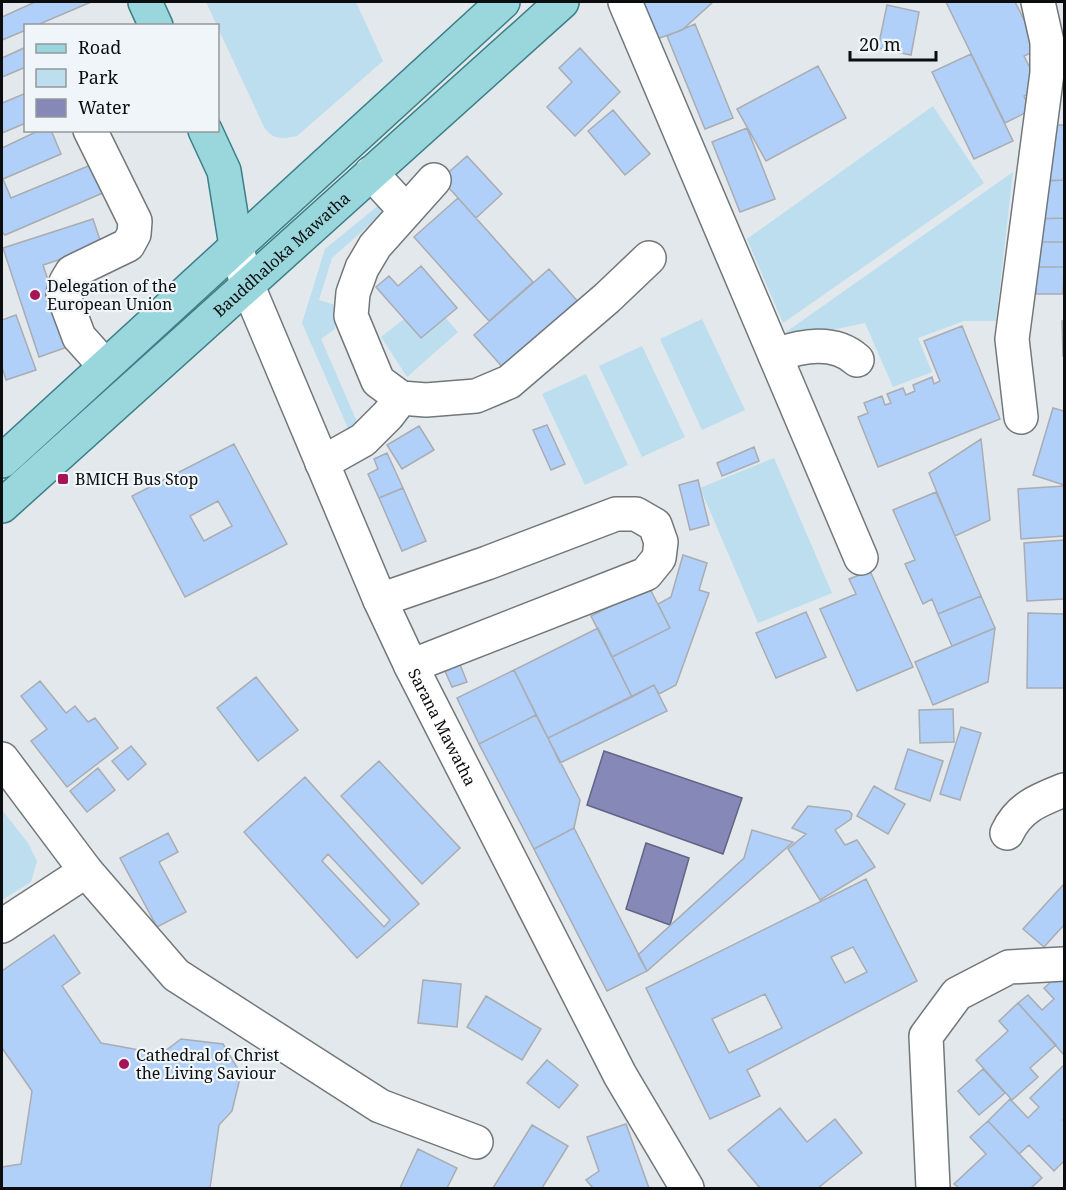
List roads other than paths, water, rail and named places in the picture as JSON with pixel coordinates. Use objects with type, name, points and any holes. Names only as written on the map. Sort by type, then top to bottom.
[{"type":"main road","points":[[145,2],[155,24]]},
{"type":"main road","points":[[2,461],[503,2]]},
{"type":"main road","name":"Bauddhaloka Mawatha","points":[[2,506],[562,2]]},
{"type":"main road","points":[[206,132],[224,171],[236,246]]},
{"type":"street","points":[[625,2],[861,558]]},
{"type":"street","points":[[1021,417],[1012,339],[1047,73],[1047,42],[1038,2]]},
{"type":"street","points":[[91,132],[135,221],[134,234],[128,245],[72,272],[63,294],[79,337],[105,366]]},
{"type":"street","points":[[371,173],[406,211]]},
{"type":"street","points":[[434,180],[375,246],[362,268],[353,293],[351,316],[378,381],[401,398],[426,400],[476,396],[509,382],[599,305],[649,258]]},
{"type":"street","name":"Sarana Mawatha","points":[[236,246],[247,284],[380,600],[411,666],[620,1075],[687,1188]]},
{"type":"street","points":[[776,355],[801,347],[829,346],[848,352],[857,360]]},
{"type":"street","points":[[322,463],[363,440],[401,398]]},
{"type":"street","points":[[380,600],[487,563],[616,514],[636,514],[655,525],[661,542],[659,558],[646,574],[411,666]]},
{"type":"street","points":[[2,759],[86,872],[176,975],[380,1106],[476,1142]]},
{"type":"street","points":[[1006,832],[1014,818],[1039,800],[1065,790]]},
{"type":"street","points":[[2,926],[86,872]]},
{"type":"street","points":[[933,1188],[926,1036],[957,994],[968,988],[1009,967],[1065,963]]},
{"type":"water","points":[[604,751],[742,798],[723,854],[587,805]]},
{"type":"water","points":[[646,843],[689,858],[670,925],[626,909]]},
{"type":"place","name":"Delegation of the European Union","points":[[35,295]]},
{"type":"place","name":"BMICH Bus Stop","points":[[63,479]]},
{"type":"place","name":"Cathedral of Christ the Living Saviour","points":[[124,1064]]}]
